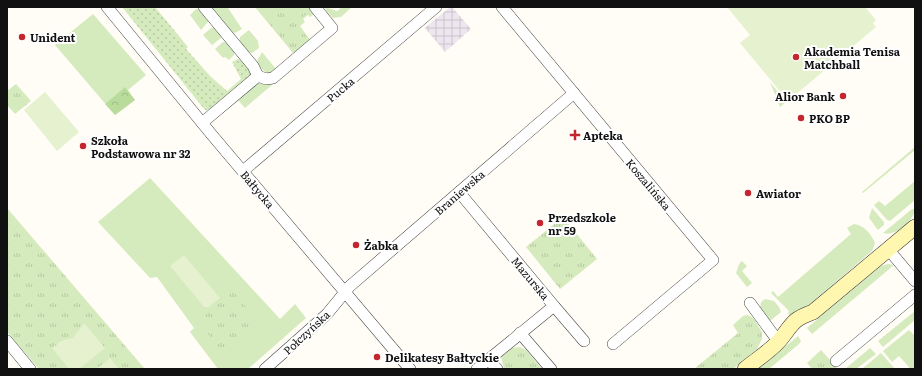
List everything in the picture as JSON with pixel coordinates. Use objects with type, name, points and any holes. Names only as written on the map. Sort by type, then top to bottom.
[{"type":"street","name":"Bałtycka","points":[[107,7],[202,123],[410,369]]},
{"type":"street","points":[[204,7],[253,66],[258,76],[266,79],[273,78],[332,28],[315,7]]},
{"type":"street","name":"Pucka","points":[[243,171],[436,7]]},
{"type":"street","name":"Koszalińska","points":[[502,7],[713,260],[613,344]]},
{"type":"street","points":[[202,123],[258,76]]},
{"type":"street","name":"Braniewska","points":[[344,292],[574,93]]},
{"type":"street","name":"Mazurska","points":[[459,192],[554,306],[477,369]]},
{"type":"street","points":[[745,369],[778,341],[792,337],[798,332],[806,325],[813,312],[915,227]]},
{"type":"street","points":[[888,249],[915,281]]},
{"type":"street","name":"Połczyńska","points":[[265,369],[327,314],[344,292]]},
{"type":"street","points":[[836,361],[915,295]]},
{"type":"street","points":[[750,303],[778,341]]},
{"type":"street","points":[[554,306],[584,341]]},
{"type":"street","points":[[520,333],[551,369]]},
{"type":"street","points":[[7,340],[30,369]]},
{"type":"street","points":[[489,360],[497,369]]},
{"type":"shaded area","points":[[450,7],[452,7],[471,29],[445,52],[425,28]]},
{"type":"green space","points":[[122,7],[155,7],[188,47],[186,49],[210,76],[227,91],[241,79],[232,62],[238,59],[245,60],[252,73],[251,78],[211,110],[205,110]]},
{"type":"green space","points":[[211,7],[229,7],[228,8],[242,29],[235,33],[232,32]]},
{"type":"green space","points":[[255,7],[313,7],[317,12],[310,17],[308,15],[303,19],[305,22],[300,26],[310,40],[309,44],[272,73],[266,73],[256,63],[262,52],[276,69],[294,54]]},
{"type":"green space","points":[[255,7],[310,7],[312,9],[296,23],[307,37],[292,51]]},
{"type":"green space","points":[[325,7],[337,11],[342,7],[352,7],[341,17],[333,18],[326,11]]},
{"type":"green space","name":"Akademia Tenisa Matchball","points":[[727,7],[865,7],[876,20],[873,23],[876,27],[788,101],[740,43],[750,35]]},
{"type":"green space","points":[[196,9],[202,10],[208,14],[208,22],[201,30],[190,15]]},
{"type":"green space","points":[[93,14],[146,75],[128,90],[135,100],[115,115],[55,45]]},
{"type":"green space","points":[[216,27],[220,31],[221,38],[212,45],[203,35],[211,28]]},
{"type":"green space","points":[[249,30],[258,41],[259,48],[252,53],[246,51],[239,44],[240,37]]},
{"type":"green space","points":[[223,42],[229,42],[235,49],[234,55],[229,60],[225,57],[223,58],[215,49]]},
{"type":"green space","points":[[279,79],[245,108],[237,99],[253,83]]},
{"type":"green space","points":[[770,82],[786,102],[780,107]]},
{"type":"green space","points":[[16,84],[31,101],[15,114],[7,105],[7,91]]},
{"type":"green space","points":[[125,87],[135,100],[115,115],[105,104]]},
{"type":"green space","points":[[45,92],[79,132],[57,151],[24,110]]},
{"type":"green space","points":[[915,147],[915,150],[863,193],[862,192]]},
{"type":"green space","points":[[150,178],[280,319],[295,304],[306,318],[248,369],[218,369],[190,332],[194,328],[157,277],[150,278],[98,222]]},
{"type":"green space","points":[[915,181],[915,200],[890,221],[887,220],[874,205],[879,201],[885,206]]},
{"type":"green space","points":[[7,208],[145,369],[39,369],[7,332]]},
{"type":"green space","points":[[872,208],[884,222],[884,225],[878,230],[869,218]]},
{"type":"green space","points":[[912,209],[915,209],[914,214],[908,223],[893,233],[883,233]]},
{"type":"green space","points":[[563,217],[597,259],[560,289],[526,247]]},
{"type":"green space","points":[[854,224],[867,230],[871,236],[875,243],[872,251],[792,319],[788,313],[789,311],[771,293],[773,291],[778,297],[851,234],[847,228]]},
{"type":"green space","points":[[184,255],[220,298],[209,307],[204,307],[170,266]]},
{"type":"green space","points":[[742,261],[747,266],[742,271],[752,283],[747,287],[736,273],[739,264]]},
{"type":"green space","points":[[888,264],[894,265],[812,334],[807,328],[881,266]]},
{"type":"green space","points":[[233,290],[257,321],[221,350],[196,319]]},
{"type":"green space","points":[[765,299],[774,301],[781,312],[770,321],[760,308],[761,302]]},
{"type":"green space","points":[[915,311],[915,320],[883,347],[878,341]]},
{"type":"green space","points":[[748,315],[754,319],[762,332],[762,339],[757,349],[733,369],[694,369],[738,333],[733,325],[743,316]]},
{"type":"green space","points":[[84,323],[105,348],[79,369],[69,369],[52,348],[63,340],[73,338]]},
{"type":"green space","points":[[909,330],[915,336],[915,369],[908,369],[909,367],[899,356],[892,362],[883,351]]},
{"type":"green space","points":[[798,336],[801,341],[799,344],[769,369],[758,369]]},
{"type":"green space","points":[[520,347],[526,350],[542,369],[504,369],[501,357],[512,348]]},
{"type":"green space","points":[[870,348],[876,354],[856,369],[845,369]]},
{"type":"green space","points":[[821,350],[838,369],[812,369],[807,363]]},
{"type":"green space","points":[[881,353],[895,369],[862,369]]},
{"type":"green space","points":[[110,358],[119,369],[97,369]]},
{"type":"place","name":"Unident","points":[[22,37]]},
{"type":"place","name":"Akademia Tenisa Matchball","points":[[796,57]]},
{"type":"place","name":"Alior Bank","points":[[843,96]]},
{"type":"place","name":"PKO BP","points":[[801,118]]},
{"type":"place","name":"Apteka","points":[[575,135]]},
{"type":"place","name":"Szkoła Podstawowa nr 32","points":[[83,146]]},
{"type":"place","name":"Awiator","points":[[748,193]]},
{"type":"place","name":"Przedszkole nr 59","points":[[540,223]]},
{"type":"place","name":"Żabka","points":[[356,245]]},
{"type":"place","name":"Delikatesy Bałtyckie","points":[[377,357]]}]
